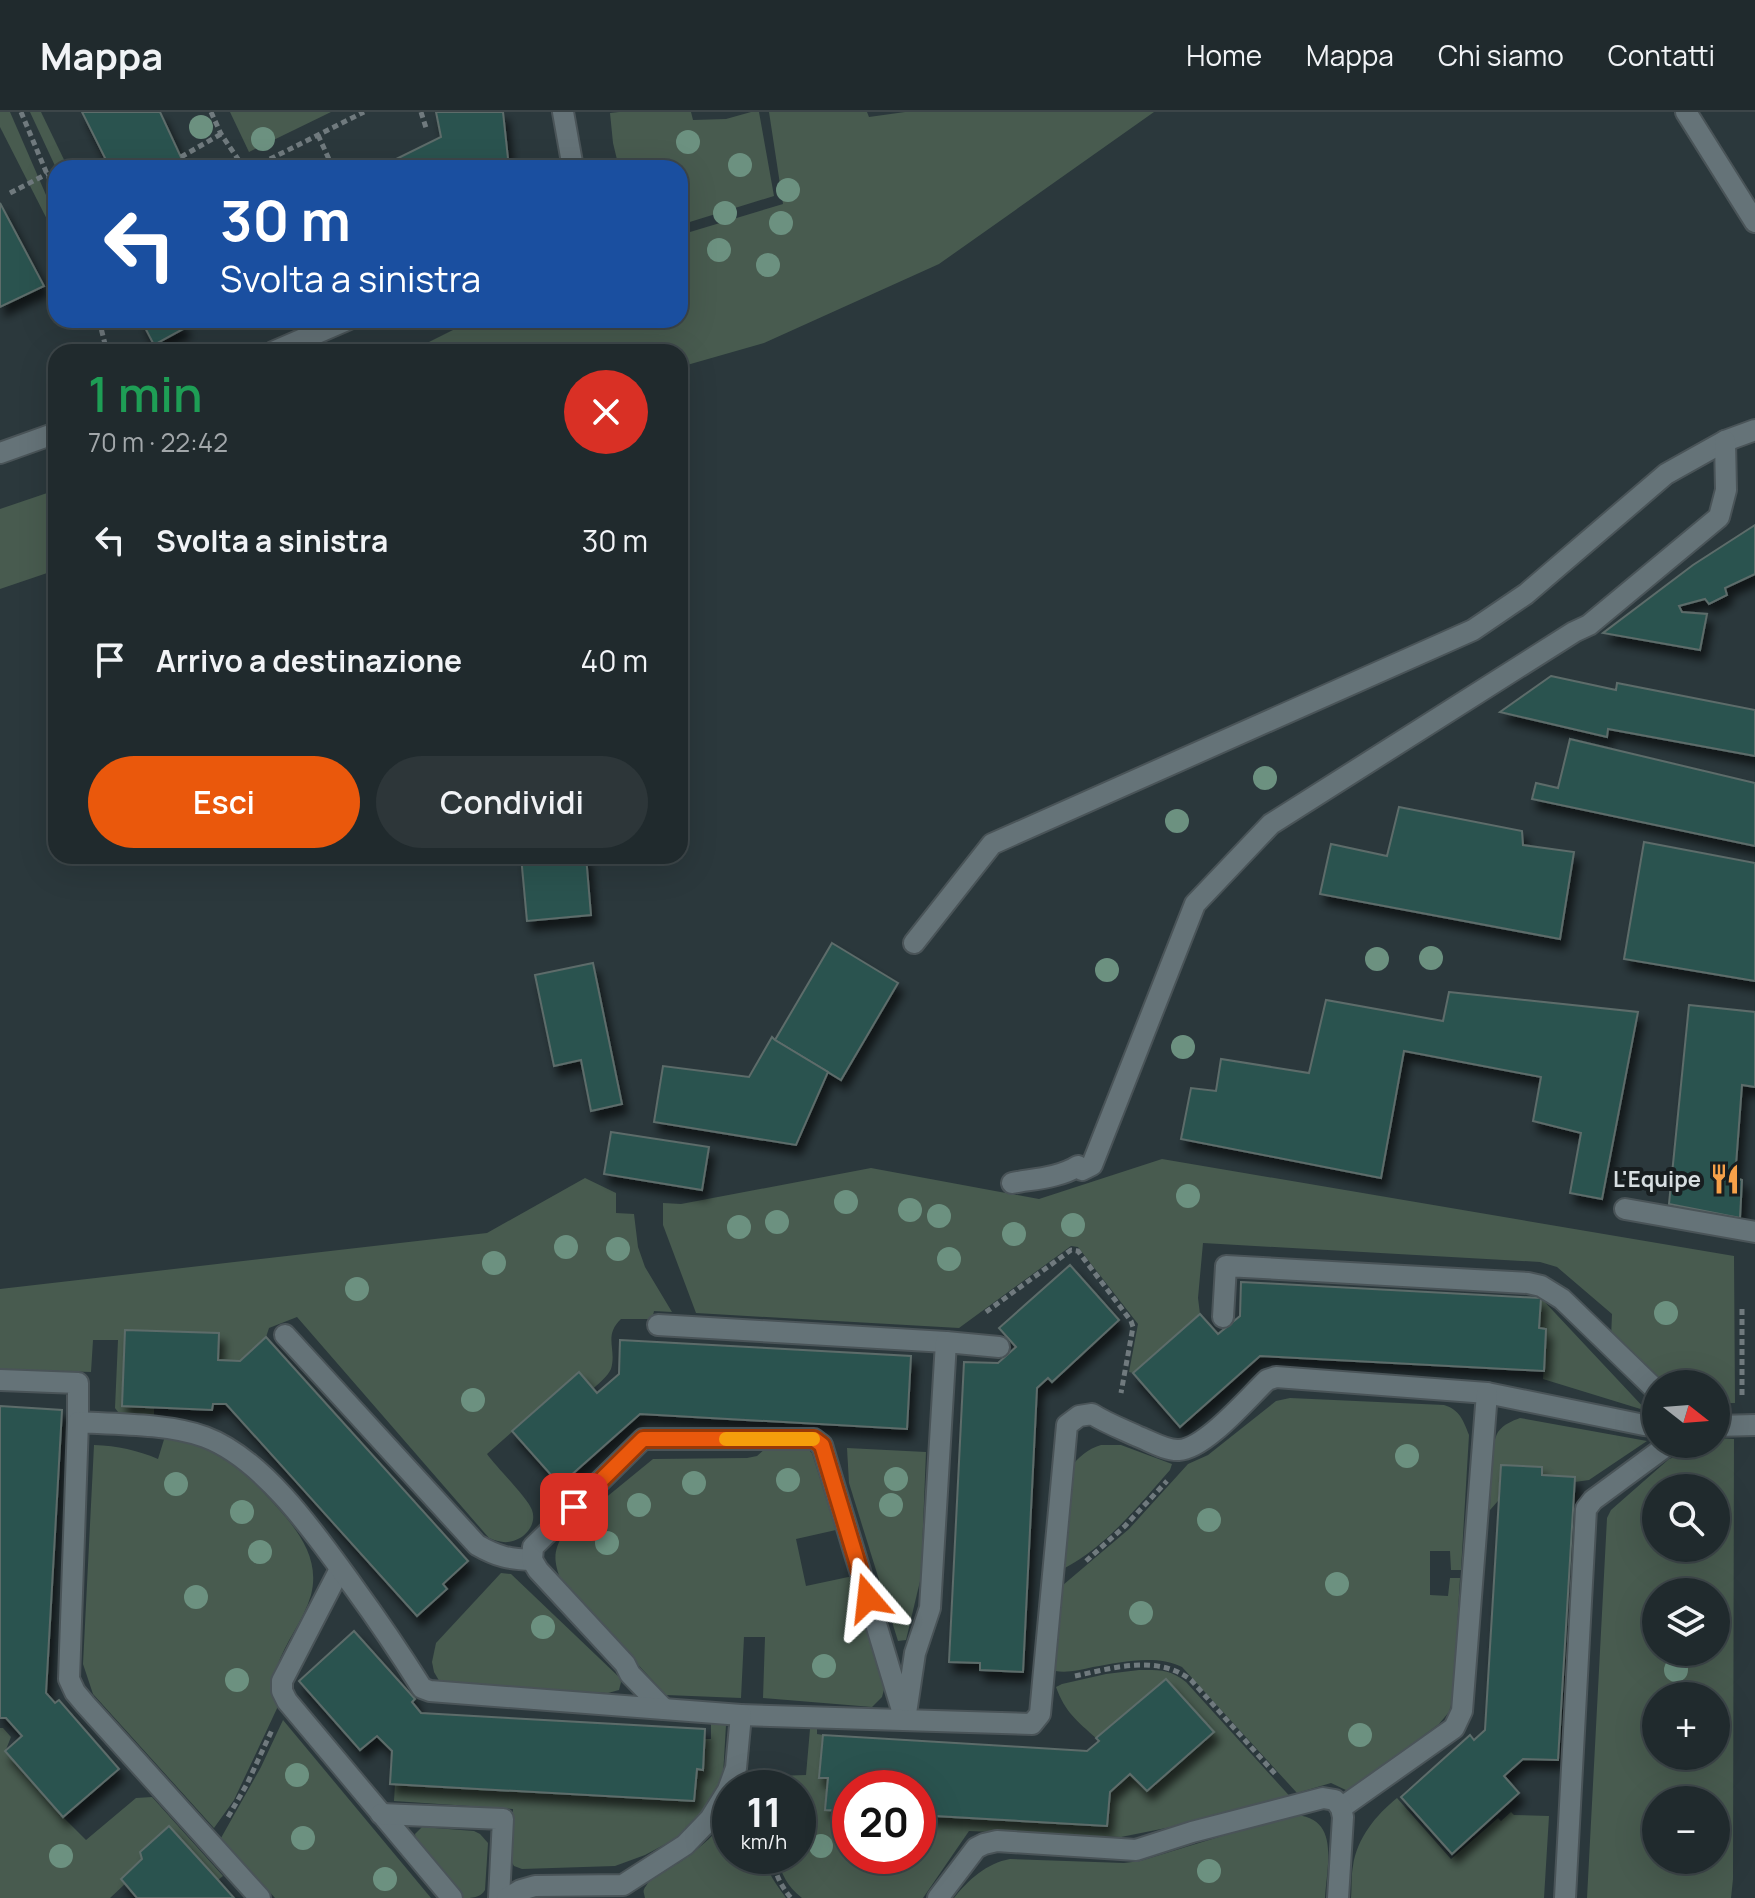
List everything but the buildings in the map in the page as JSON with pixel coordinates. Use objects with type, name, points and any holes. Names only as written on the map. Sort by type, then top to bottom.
[{"type":"street","points":[[563,112],[572,160]]},
{"type":"street","points":[[1686,112],[1755,222]]},
{"type":"street","points":[[292,344],[328,328]]},
{"type":"street","points":[[1725,441],[1755,416]]},
{"type":"street","points":[[914,943],[992,844],[1473,630],[1526,594],[1666,474],[1725,441],[1755,430]]},
{"type":"street","points":[[0,453],[48,436]]},
{"type":"street","points":[[1012,1183],[1069,1171],[1078,1166],[1082,1170],[1092,1165],[1195,904],[1271,824],[1589,625],[1719,517],[1727,477],[1725,441]]},
{"type":"street","points":[[1625,1209],[1755,1232]]},
{"type":"street","points":[[1223,1317],[1226,1266],[1528,1283],[1541,1286],[1562,1299],[1642,1376]]},
{"type":"street","points":[[658,1325],[999,1347]]},
{"type":"street","points":[[285,1335],[477,1545],[507,1559],[532,1560]]},
{"type":"street","points":[[905,1720],[915,1653],[930,1608],[950,1343]]},
{"type":"street","points":[[78,1422],[166,1428],[202,1435],[227,1446],[251,1464],[296,1510],[422,1688],[430,1691],[741,1715],[1032,1724],[1040,1714],[1067,1425],[1079,1416],[1092,1414],[1166,1448],[1179,1450],[1207,1438],[1267,1380],[1276,1377],[1487,1393],[1642,1425]]},
{"type":"street","points":[[0,1380],[78,1383],[69,1679],[75,1692],[260,1898]]},
{"type":"street","points":[[1341,1808],[1454,1728],[1462,1711],[1487,1393]]},
{"type":"street","points":[[1730,1426],[1755,1425]]},
{"type":"street","points":[[664,1709],[538,1570],[532,1560],[533,1547],[643,1439],[814,1439],[822,1445],[905,1720]]},
{"type":"street","points":[[1565,1898],[1586,1509],[1593,1500],[1650,1458]]},
{"type":"street","points":[[340,1569],[282,1681],[282,1691],[287,1701],[452,1898]]},
{"type":"street","points":[[507,1898],[535,1886],[626,1892],[700,1832],[719,1806],[736,1768],[741,1715]]},
{"type":"street","points":[[938,1898],[976,1848],[984,1844],[997,1841],[1136,1850],[1323,1798],[1335,1800],[1343,1817],[1338,1898]]},
{"type":"street","points":[[381,1814],[503,1819],[499,1898]]},
{"type":"path","points":[[10,193],[47,174],[21,112]]},
{"type":"path","points":[[211,112],[239,160]]},
{"type":"path","points":[[268,160],[364,112]]},
{"type":"path","points":[[421,112],[427,131]]},
{"type":"path","points":[[181,157],[221,134]]},
{"type":"path","points":[[318,135],[329,160]]},
{"type":"path","points":[[950,1343],[966,1327],[1071,1250],[1078,1251],[1133,1327],[1116,1427]]},
{"type":"path","points":[[1742,1309],[1742,1396]]},
{"type":"path","points":[[1052,1584],[1070,1574],[1116,1535],[1194,1446]]},
{"type":"path","points":[[1043,1677],[1064,1679],[1142,1665],[1173,1668],[1191,1680],[1302,1804]]},
{"type":"path","points":[[208,1841],[230,1814],[247,1784],[287,1701]]},
{"type":"path","points":[[776,1874],[791,1898]]},
{"type":"green space","points":[[0,112],[10,112],[48,200],[48,221],[0,127]]},
{"type":"green space","points":[[30,112],[41,112],[64,160],[52,160]]},
{"type":"green space","points":[[230,112],[331,112],[249,152]]},
{"type":"green space","points":[[691,112],[693,120],[726,119],[759,112],[774,196],[688,223],[688,160],[617,160],[610,113]]},
{"type":"green space","points":[[769,112],[867,112],[869,117],[905,112],[1154,112],[939,264],[764,343],[688,365],[688,344],[425,344],[457,328],[688,328],[688,233],[783,204]]},
{"type":"green space","points":[[48,493],[48,573],[0,589],[0,509]]},
{"type":"green space","points":[[1162,1159],[1734,1256],[1735,1403],[1730,1403],[1730,1370],[1644,1370],[1611,1338],[1612,1314],[1557,1267],[1540,1262],[1203,1243],[1198,1298],[1200,1314],[1133,1373],[1129,1372],[1138,1324],[1078,1247],[1071,1246],[959,1328],[696,1313],[663,1225],[663,1203],[681,1204],[871,1168],[1039,1199]]},
{"type":"green space","points":[[585,1178],[616,1193],[616,1213],[634,1214],[638,1247],[645,1267],[672,1312],[654,1311],[652,1319],[621,1319],[613,1331],[611,1369],[603,1379],[594,1388],[579,1373],[487,1454],[532,1510],[533,1522],[527,1533],[512,1541],[501,1542],[489,1538],[297,1317],[269,1328],[266,1337],[240,1361],[218,1360],[218,1333],[125,1330],[123,1406],[154,1408],[154,1418],[121,1416],[115,1408],[118,1340],[93,1340],[91,1372],[0,1369],[0,1289],[487,1233]]},
{"type":"green space","points":[[1541,1298],[1642,1406],[1642,1409],[1543,1379],[1546,1329],[1539,1328]]},
{"type":"green space","points":[[1290,1398],[1444,1405],[1463,1420],[1469,1435],[1461,1570],[1451,1570],[1450,1551],[1430,1551],[1430,1595],[1448,1596],[1450,1578],[1460,1578],[1453,1698],[1449,1712],[1439,1724],[1348,1791],[1331,1783],[1297,1793],[1182,1667],[1150,1660],[1069,1671],[1055,1671],[1054,1668],[1063,1585],[1129,1529],[1188,1464],[1208,1455],[1276,1401]]},
{"type":"green space","points":[[1520,1418],[1642,1440],[1642,1444],[1589,1480],[1575,1482],[1575,1477],[1542,1475],[1542,1467],[1501,1465],[1498,1501],[1490,1510],[1495,1438],[1511,1422]]},
{"type":"green space","points":[[166,1433],[210,1449],[240,1469],[293,1527],[312,1565],[313,1580],[308,1604],[273,1676],[280,1702],[234,1800],[214,1828],[93,1694],[83,1664],[94,1445],[127,1449],[158,1459]]},
{"type":"green space","points":[[1730,1439],[1734,1439],[1731,1898],[1587,1898],[1607,1518],[1611,1510],[1642,1483],[1642,1562],[1730,1562],[1730,1474],[1652,1474],[1669,1459],[1730,1458]]},
{"type":"green space","points":[[1101,1445],[1121,1445],[1172,1464],[1121,1525],[1079,1560],[1063,1569],[1070,1468],[1084,1454]]},
{"type":"green space","points":[[768,1446],[804,1446],[812,1453],[836,1530],[796,1539],[806,1586],[853,1576],[886,1682],[882,1697],[872,1707],[763,1698],[765,1637],[744,1637],[741,1698],[666,1695],[561,1581],[556,1555],[565,1531],[653,1459],[747,1458],[757,1456]]},
{"type":"green space","points":[[847,1448],[926,1452],[921,1577],[906,1640],[898,1641],[849,1483]]},
{"type":"green space","points":[[501,1573],[511,1574],[619,1677],[619,1690],[608,1693],[441,1684],[432,1662],[436,1643]]},
{"type":"green space","points":[[1158,1670],[1169,1672],[1186,1682],[1295,1802],[1121,1837],[969,1831],[923,1898],[802,1898],[785,1879],[783,1874],[816,1874],[816,1770],[806,1770],[810,1729],[817,1726],[817,1734],[823,1735],[819,1778],[828,1778],[826,1809],[832,1810],[832,1874],[936,1874],[936,1813],[1110,1792],[1130,1774],[1147,1791],[1213,1731],[1166,1679],[1096,1738],[1068,1710],[1056,1687],[1106,1674]]},
{"type":"green space","points":[[283,1720],[431,1898],[275,1898],[221,1838]]},
{"type":"green space","points":[[711,1724],[726,1725],[723,1770],[712,1770],[712,1799],[708,1807],[673,1840],[615,1866],[522,1869],[514,1866],[510,1859],[513,1809],[394,1801],[395,1784],[694,1801],[697,1769],[703,1769],[705,1739],[711,1739]]},
{"type":"green space","points":[[0,1728],[11,1737],[5,1752],[86,1840],[136,1798],[152,1797],[223,1876],[218,1880],[169,1826],[140,1852],[142,1859],[121,1879],[125,1884],[110,1898],[0,1898]]},
{"type":"green space","points":[[1397,1798],[1451,1859],[1498,1818],[1501,1821],[1511,1812],[1514,1815],[1549,1816],[1544,1898],[1351,1898],[1352,1870],[1363,1837]]},
{"type":"green space","points":[[1291,1815],[1307,1817],[1318,1823],[1324,1832],[1328,1844],[1325,1898],[954,1898],[979,1873],[1010,1859],[1140,1861]]},
{"type":"green space","points":[[422,1827],[480,1834],[488,1843],[483,1893],[463,1898],[416,1840],[415,1834]]},
{"type":"green space","points":[[712,1836],[712,1874],[771,1874],[786,1898],[645,1898],[644,1890],[649,1881]]},
{"type":"slow traffic","points":[[726,1439],[813,1439]]},
{"type":"place","name":"L'Equipe","points":[[1725,1179]]},
{"type":"route","points":[[574,1507],[643,1439],[814,1439],[822,1445],[868,1598]]}]
